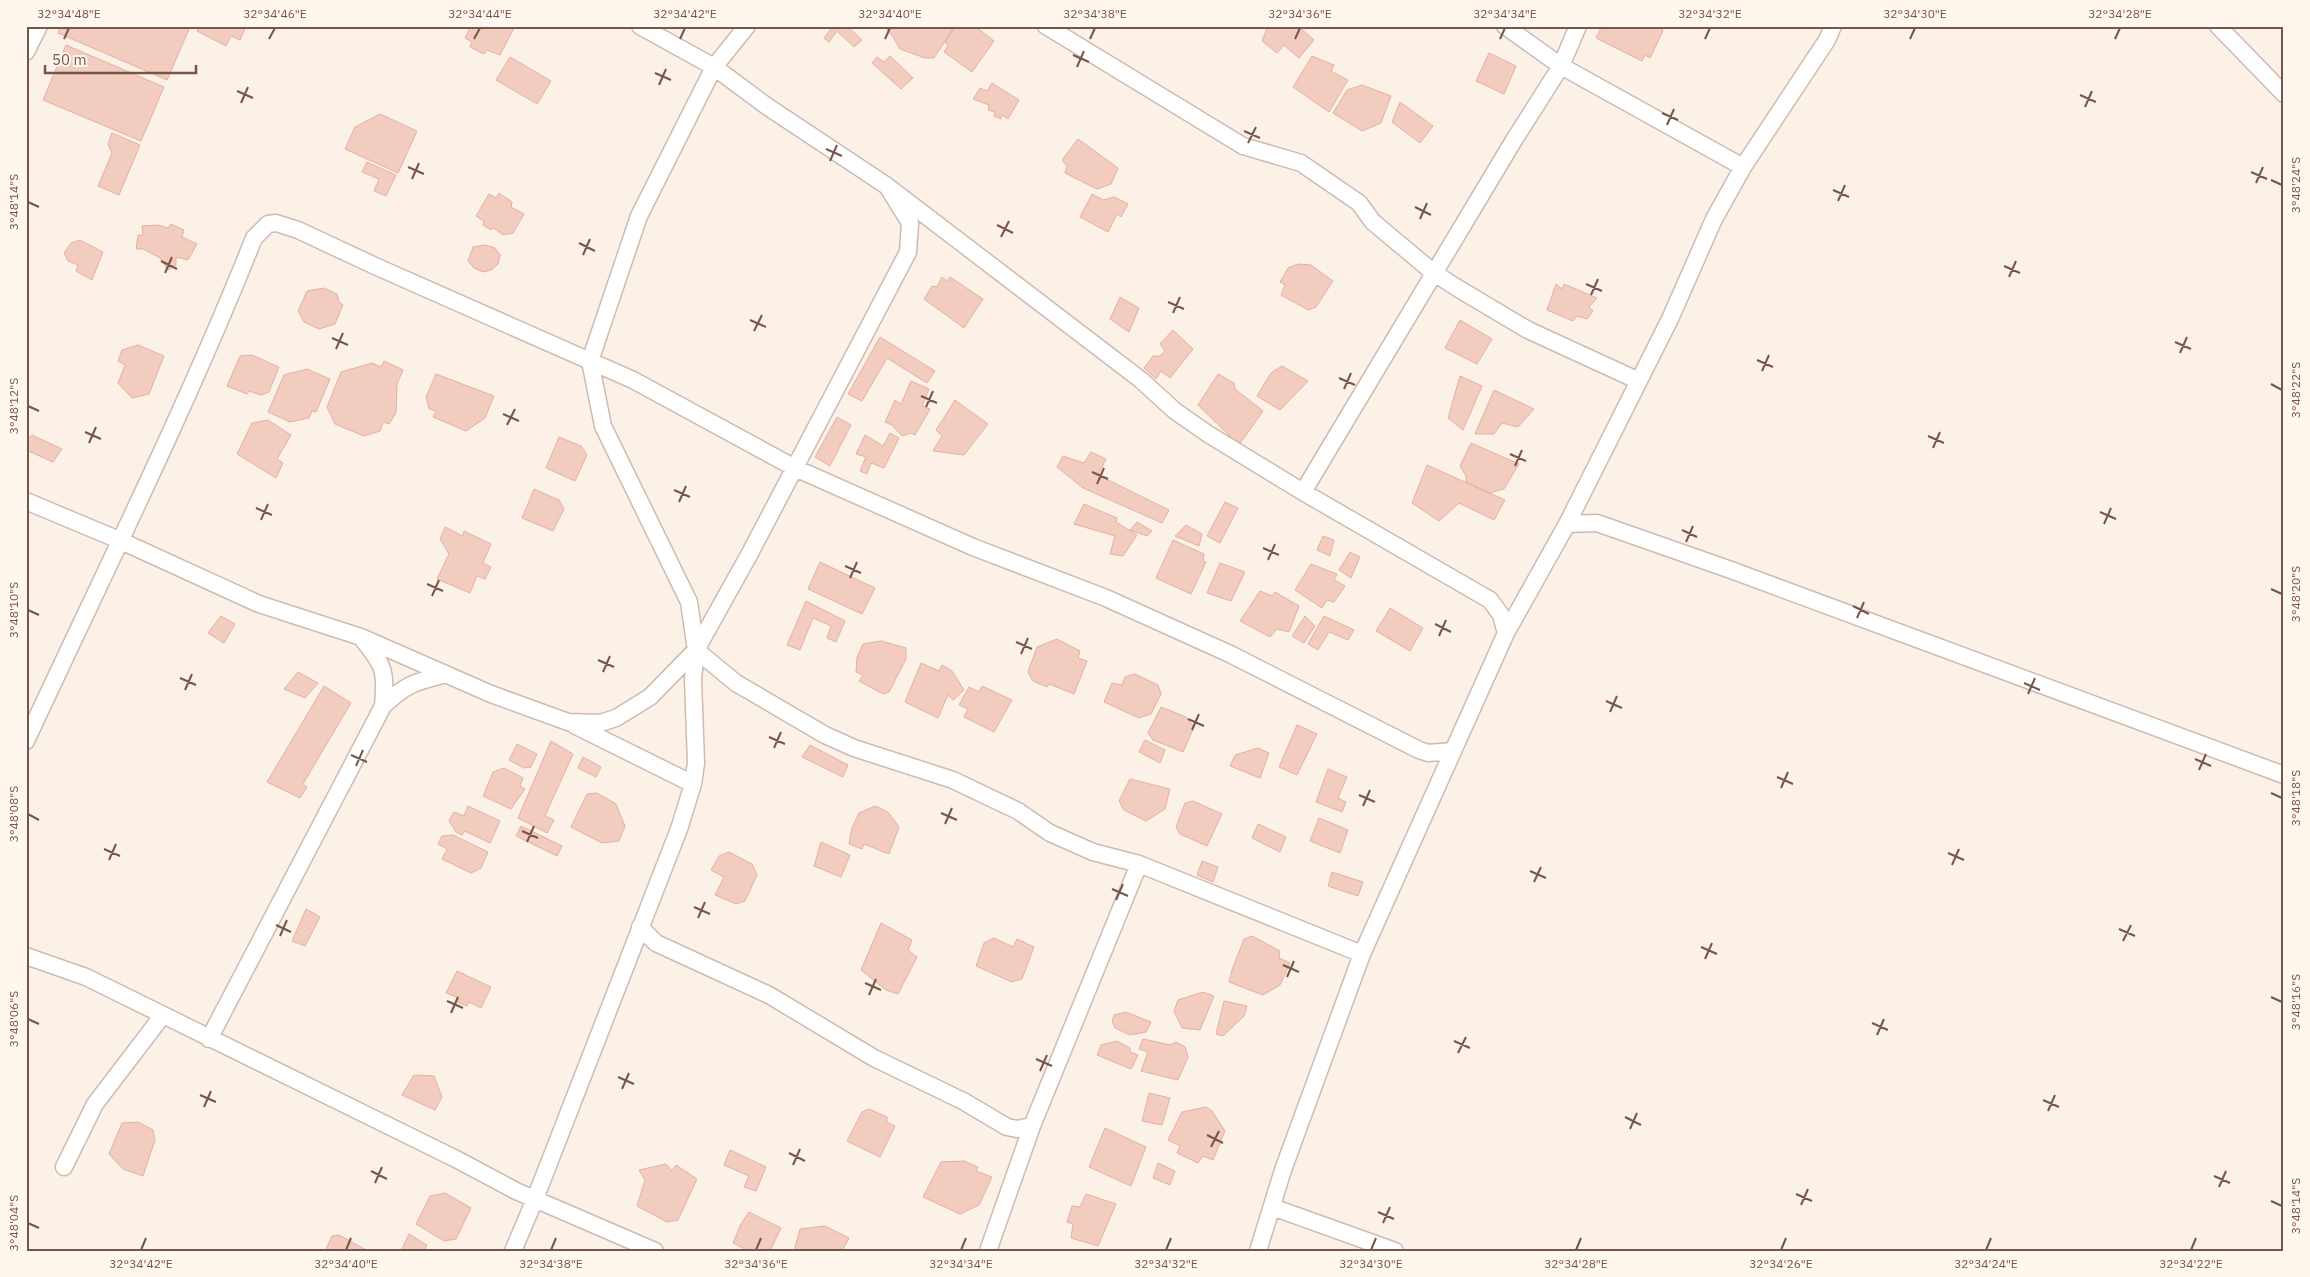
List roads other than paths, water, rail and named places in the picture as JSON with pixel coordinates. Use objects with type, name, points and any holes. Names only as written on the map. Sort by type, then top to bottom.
[{"type":"street","points":[[26,52],[39,26]]},
{"type":"street","points":[[640,26],[714,66],[768,107],[887,186],[1141,380],[1175,411],[1208,434],[1303,492],[1490,600],[1501,614],[1506,632]]},
{"type":"street","points":[[513,1251],[679,829],[693,784],[696,746],[693,679],[696,650],[689,602],[603,426],[590,361],[639,216],[714,66],[747,26]]},
{"type":"street","points":[[1046,26],[1243,146],[1301,163],[1359,203],[1373,222],[1434,273],[1528,330],[1639,381]]},
{"type":"street","points":[[1505,26],[1561,66],[1744,167]]},
{"type":"street","points":[[1303,492],[1561,66],[1578,26]]},
{"type":"street","points":[[1258,1251],[1272,1206],[1362,954],[1506,632],[1567,524],[1670,319],[1714,219],[1744,167],[1827,40],[1834,26]]},
{"type":"street","points":[[2218,26],[2284,94]]},
{"type":"street","points":[[568,722],[600,723],[616,718],[650,697],[696,650],[795,468],[908,252],[910,223],[887,186]]},
{"type":"street","points":[[26,741],[179,415],[254,238],[268,224],[276,223],[298,230],[633,380],[795,468],[972,547],[1106,598],[1230,654],[1419,750],[1428,753],[1453,751]]},
{"type":"street","points":[[26,501],[119,540],[259,604],[361,637],[443,675],[568,722],[693,784]]},
{"type":"street","points":[[1567,524],[1596,523],[1606,526],[2284,775]]},
{"type":"street","points":[[361,637],[379,660],[384,670],[382,706]]},
{"type":"street","points":[[696,650],[736,683],[826,735],[854,748],[931,771],[1018,811],[1050,833],[1093,852],[1139,864],[1362,954]]},
{"type":"street","points":[[209,1039],[382,706],[398,691],[412,683],[443,675]]},
{"type":"street","points":[[988,1251],[1032,1126],[1139,864]]},
{"type":"street","points":[[640,927],[656,943],[769,995],[874,1058],[963,1101],[1007,1127],[1017,1129],[1032,1126]]},
{"type":"street","points":[[26,956],[86,977],[535,1199],[655,1251]]},
{"type":"street","points":[[64,1167],[95,1104],[163,1015]]},
{"type":"street","points":[[1272,1206],[1395,1251]]}]
